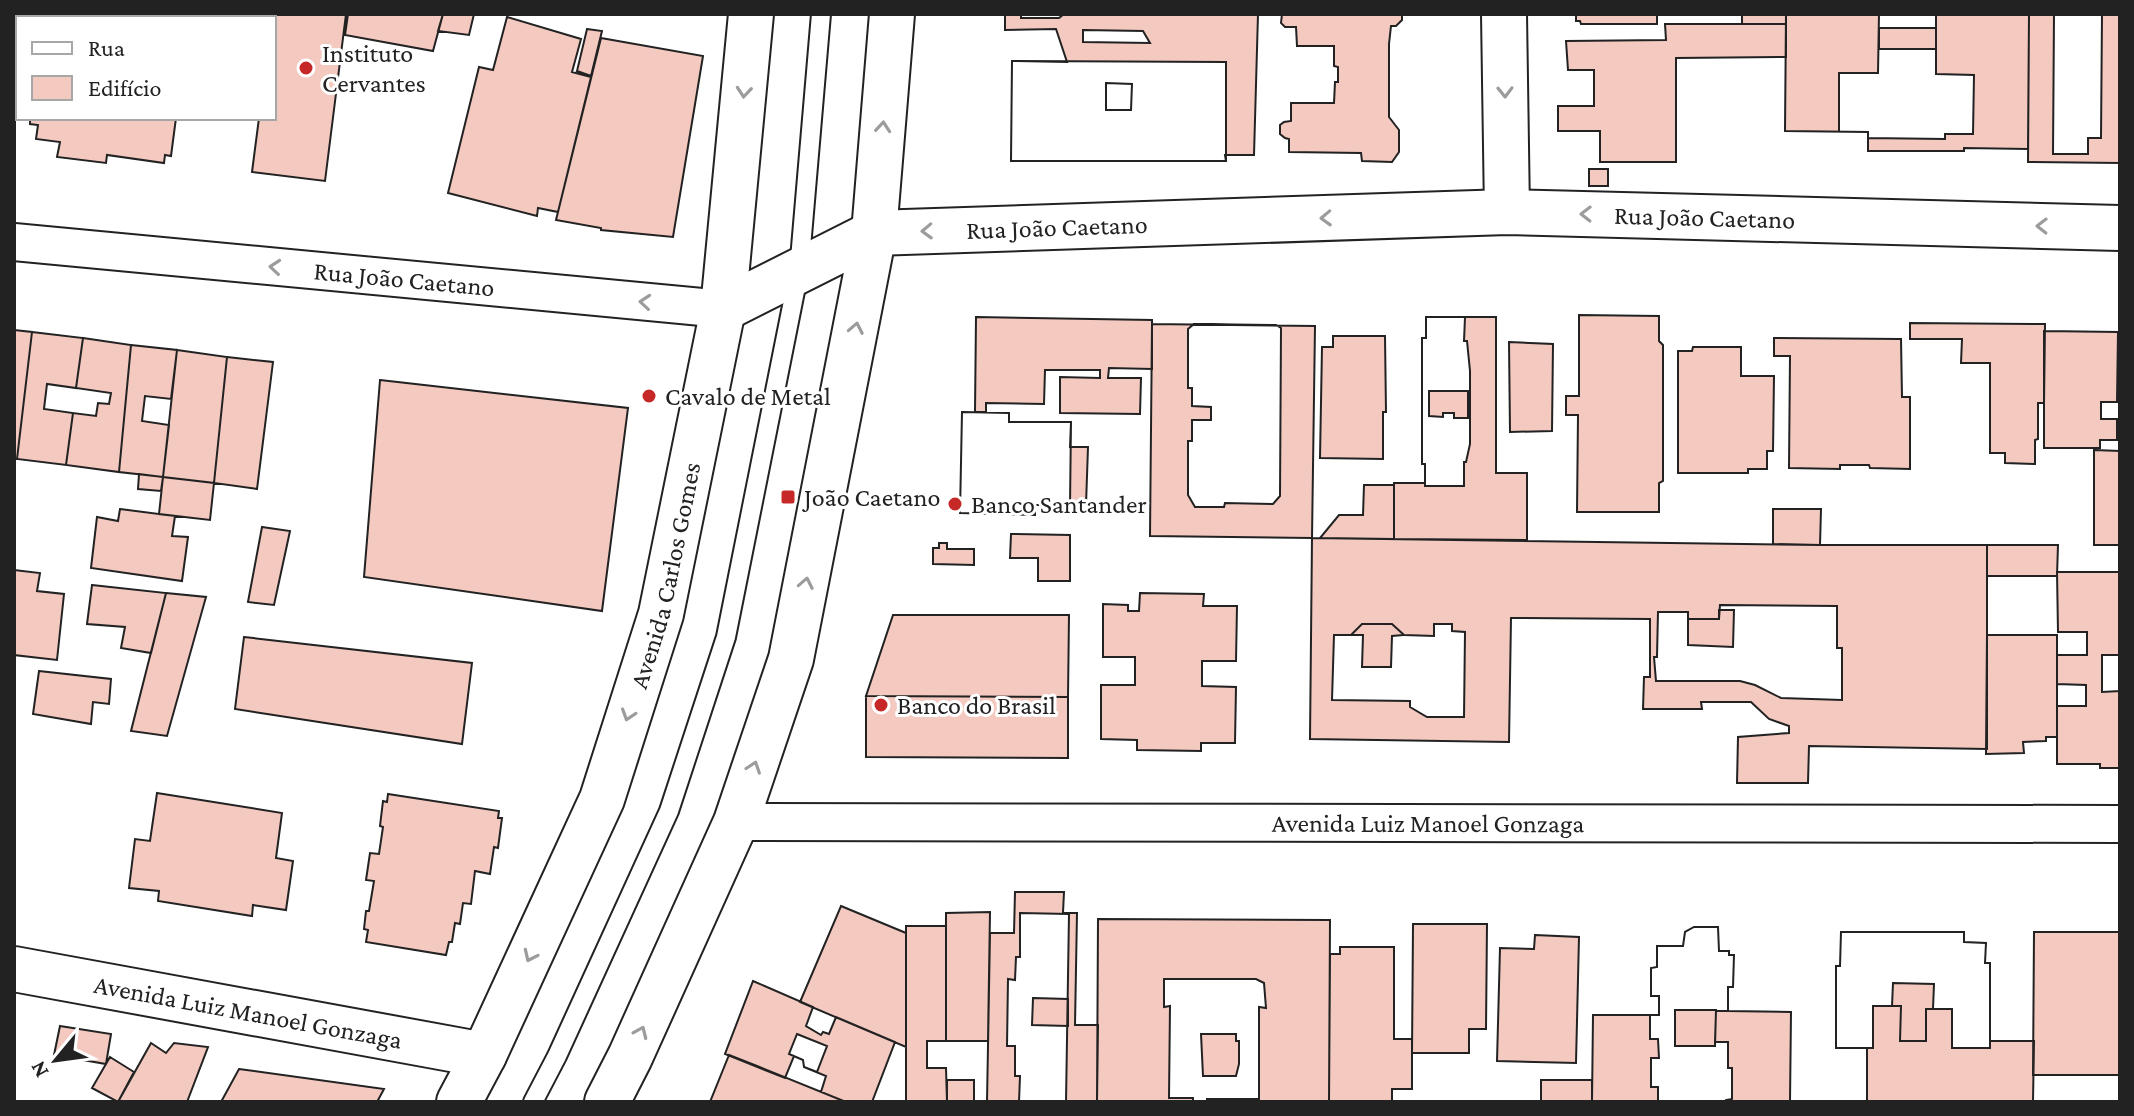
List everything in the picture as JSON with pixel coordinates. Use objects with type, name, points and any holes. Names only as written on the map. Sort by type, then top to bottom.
[{"type":"main road","name":"Avenida Carlos Gomes","points":[[459,1102],[484,1055],[602,799],[661,614],[723,309],[751,14]]},
{"type":"main road","points":[[607,1102],[736,822],[791,659],[874,233],[892,14]]},
{"type":"main road","points":[[1504,14],[1507,212]]},
{"type":"main road","name":"Rua João Caetano","points":[[723,309],[874,233],[1507,212],[2120,228]]},
{"type":"main road","name":"Avenida Luiz Manoel Gonzaga","points":[[14,969],[484,1055]]},
{"type":"street","name":"Rua João Caetano","points":[[14,242],[723,309]]},
{"type":"street","name":"Avenida Luiz Manoel Gonzaga","points":[[736,822],[2120,824]]},
{"type":"lane","points":[[533,1102],[669,811],[726,637],[799,271],[821,14]]},
{"type":"building","points":[[202,14],[242,14],[242,16]]},
{"type":"building","name":"Instituto Cervantes","points":[[346,14],[325,181],[252,172],[259,120],[276,120],[276,16],[272,16]]},
{"type":"building","points":[[348,14],[443,14],[433,51],[345,35]]},
{"type":"building","points":[[443,14],[474,14],[469,35],[438,31]]},
{"type":"building","points":[[1005,14],[1021,14],[1021,18],[1059,18],[1064,14],[1258,14],[1254,155],[1225,155],[1226,161],[1011,161],[1012,61],[1067,62],[1056,29],[1005,30]],"holes":[[[1083,30],[1143,31],[1150,43],[1083,42]],[[1106,83],[1132,84],[1131,110],[1106,110]]]},
{"type":"building","points":[[1282,14],[1402,14],[1402,20],[1391,26],[1389,44],[1389,117],[1399,130],[1399,152],[1392,162],[1362,161],[1361,153],[1289,152],[1289,139],[1280,134],[1280,125],[1291,121],[1291,103],[1334,103],[1338,67],[1334,66],[1334,46],[1297,46],[1296,27],[1285,27],[1281,23]]},
{"type":"building","points":[[1576,14],[1657,14],[1657,24],[1581,24],[1576,21]]},
{"type":"building","points":[[1742,14],[1786,14],[1786,24],[1742,24]]},
{"type":"building","points":[[1786,14],[2029,14],[2028,149],[1868,151],[1868,132],[1785,131]]},
{"type":"building","points":[[1879,14],[1936,14],[1936,74],[1974,75],[1973,134],[1945,134],[1945,139],[1868,138],[1868,132],[1839,132],[1839,73],[1878,73]]},
{"type":"building","points":[[2029,14],[2120,14],[2120,163],[2028,162]]},
{"type":"building","points":[[2054,14],[2102,14],[2101,138],[2088,138],[2088,154],[2053,154]]},
{"type":"building","points":[[507,17],[581,39],[572,72],[591,77],[558,212],[538,208],[537,216],[448,193],[479,67],[493,70]]},
{"type":"building","points":[[1665,24],[1786,24],[1786,57],[1676,58],[1676,162],[1600,162],[1600,131],[1558,131],[1558,106],[1594,106],[1594,70],[1568,70],[1566,41],[1666,40]]},
{"type":"building","points":[[1879,28],[1936,28],[1936,49],[1879,49]]},
{"type":"building","points":[[587,29],[602,31],[591,76],[577,71]]},
{"type":"building","points":[[601,38],[703,56],[673,237],[601,230],[556,220]]},
{"type":"building","points":[[1012,61],[1226,62],[1226,161],[1011,161]],"holes":[[[1106,83],[1132,84],[1131,110],[1106,110]]]},
{"type":"building","points":[[30,120],[176,120],[171,156],[165,155],[164,163],[107,155],[106,163],[57,157],[60,142],[36,139],[38,125],[30,124]]},
{"type":"building","points":[[1589,169],[1608,169],[1608,186],[1589,186]]},
{"type":"building","points":[[1579,315],[1659,316],[1659,341],[1663,345],[1663,481],[1659,483],[1659,512],[1577,512],[1578,415],[1566,415],[1566,396],[1579,396]]},
{"type":"building","points":[[976,317],[1152,320],[1152,369],[1109,368],[1108,378],[1141,378],[1140,414],[1060,413],[1060,377],[1100,378],[1100,370],[1045,370],[1044,404],[986,403],[986,412],[975,412]]},
{"type":"building","points":[[1426,317],[1496,317],[1496,473],[1527,473],[1527,540],[1394,539],[1394,483],[1425,483],[1425,464],[1422,464],[1422,338],[1426,338]]},
{"type":"building","points":[[1426,317],[1465,317],[1464,341],[1467,341],[1470,371],[1470,444],[1464,462],[1464,486],[1425,486],[1425,464],[1422,464],[1422,338],[1426,338]]},
{"type":"building","points":[[1910,323],[2045,324],[2044,403],[2038,403],[2035,464],[2005,463],[2005,453],[1990,453],[1990,363],[1961,363],[1962,339],[1910,339]]},
{"type":"building","points":[[1152,324],[1315,326],[1312,538],[1150,536]]},
{"type":"building","points":[[1194,324],[1276,325],[1281,328],[1280,496],[1273,504],[1225,503],[1224,507],[1195,507],[1188,495],[1188,441],[1192,441],[1192,420],[1211,420],[1211,407],[1192,406],[1192,388],[1188,388],[1188,329]]},
{"type":"building","points":[[14,330],[32,332],[17,459],[14,459]]},
{"type":"building","points":[[2044,331],[2118,332],[2117,402],[2101,402],[2101,419],[2117,419],[2117,440],[2100,440],[2100,448],[2044,448]]},
{"type":"building","points":[[32,332],[83,338],[76,388],[47,384],[44,409],[73,413],[66,465],[17,459]]},
{"type":"building","points":[[1333,336],[1385,336],[1383,459],[1320,458],[1322,347],[1333,347]]},
{"type":"building","points":[[83,338],[131,345],[119,472],[66,465],[73,413],[96,416],[98,403],[109,404],[111,393],[76,388]]},
{"type":"building","points":[[1774,338],[1901,339],[1902,397],[1910,397],[1910,469],[1870,468],[1869,465],[1840,465],[1840,469],[1789,468],[1790,356],[1774,356]]},
{"type":"building","points":[[1509,342],[1553,344],[1552,431],[1510,432]]},
{"type":"building","points":[[131,345],[177,350],[171,399],[145,396],[142,421],[169,425],[163,477],[119,472]]},
{"type":"building","points":[[1693,347],[1741,347],[1741,376],[1774,376],[1773,451],[1767,451],[1767,469],[1748,469],[1748,473],[1678,473],[1678,351],[1692,351]]},
{"type":"building","points":[[177,350],[227,357],[214,483],[163,477]]},
{"type":"building","points":[[227,357],[273,362],[257,489],[214,483]]},
{"type":"building","points":[[380,380],[628,408],[602,611],[364,577]]},
{"type":"building","points":[[1429,391],[1468,391],[1468,418],[1454,418],[1454,413],[1443,413],[1443,417],[1429,416]]},
{"type":"building","points":[[962,412],[1009,413],[1009,422],[1071,422],[1070,447],[1088,447],[1086,505],[1035,505],[1035,515],[960,513]]},
{"type":"building","points":[[962,412],[1009,413],[1009,422],[1071,422],[1070,505],[1035,505],[1035,515],[960,513]]},
{"type":"building","points":[[2094,450],[2120,451],[2120,545],[2094,545]]},
{"type":"building","points":[[139,474],[163,477],[161,491],[138,489]]},
{"type":"building","points":[[163,477],[214,483],[210,520],[159,514]]},
{"type":"building","points":[[1364,485],[1394,485],[1394,539],[1320,538],[1339,515],[1363,515]]},
{"type":"building","points":[[120,509],[175,516],[172,536],[188,537],[182,581],[91,568],[97,517],[118,521]]},
{"type":"building","points":[[1773,509],[1821,509],[1820,545],[1773,544]]},
{"type":"building","points":[[262,527],[290,531],[274,605],[248,602]]},
{"type":"building","points":[[1011,534],[1070,535],[1070,581],[1038,581],[1038,558],[1010,558]]},
{"type":"building","points":[[1312,538],[1987,545],[1987,749],[1809,746],[1808,783],[1737,783],[1738,737],[1789,733],[1789,726],[1769,719],[1751,702],[1701,702],[1702,709],[1643,709],[1644,677],[1650,677],[1650,619],[1511,618],[1509,742],[1310,739]]},
{"type":"building","points":[[939,543],[947,543],[947,549],[974,549],[974,565],[933,564],[933,548],[939,548]]},
{"type":"building","points":[[1987,545],[2058,545],[2057,576],[1987,576]]},
{"type":"building","points":[[14,570],[40,573],[37,591],[64,594],[57,660],[14,655]]},
{"type":"building","points":[[2057,572],[2120,572],[2120,768],[2100,768],[2100,764],[2057,764],[2057,706],[2086,706],[2086,685],[2057,684],[2057,655],[2087,655],[2087,632],[2058,632]]},
{"type":"building","points":[[92,585],[166,593],[151,653],[121,648],[125,627],[87,624]]},
{"type":"building","points":[[166,593],[206,597],[167,736],[131,731]]},
{"type":"building","points":[[1140,593],[1204,594],[1203,606],[1237,606],[1236,661],[1202,661],[1202,686],[1236,687],[1235,743],[1201,743],[1201,751],[1137,750],[1137,740],[1101,739],[1101,685],[1135,685],[1135,657],[1103,657],[1103,604],[1128,605],[1128,611],[1139,611]]},
{"type":"building","points":[[1720,605],[1837,606],[1837,648],[1842,648],[1842,700],[1781,698],[1740,681],[1656,681],[1654,657],[1657,657],[1658,612],[1688,612],[1688,619],[1719,619]]},
{"type":"building","points":[[1719,610],[1734,610],[1733,647],[1688,645],[1688,619],[1719,619]]},
{"type":"building","points":[[893,615],[1069,615],[1068,697],[866,696]]},
{"type":"building","points":[[1362,624],[1392,624],[1404,635],[1434,636],[1434,624],[1452,624],[1452,631],[1465,632],[1464,717],[1427,717],[1410,707],[1410,701],[1332,700],[1334,635],[1351,635]]},
{"type":"building","points":[[1362,624],[1392,624],[1404,635],[1392,636],[1391,667],[1362,667],[1363,635],[1351,635]]},
{"type":"building","points":[[1987,635],[2057,635],[2057,737],[2023,742],[2024,753],[1986,754]]},
{"type":"building","points":[[244,637],[472,663],[462,744],[235,709]]},
{"type":"building","points":[[2102,655],[2120,655],[2120,691],[2102,692]]},
{"type":"building","points":[[39,671],[111,679],[109,704],[93,702],[91,724],[33,714]]},
{"type":"building","points":[[866,696],[1068,697],[1068,758],[866,757]]},
{"type":"building","points":[[157,793],[282,813],[276,858],[293,861],[286,910],[253,905],[252,916],[158,901],[159,891],[129,888],[135,839],[150,841]]},
{"type":"building","points":[[388,794],[499,811],[498,818],[502,818],[490,874],[475,871],[471,904],[463,903],[460,924],[455,923],[446,955],[366,942],[366,911],[369,911],[374,881],[366,880],[370,853],[379,854],[383,801],[387,802]]},
{"type":"building","points":[[1015,892],[1064,892],[1063,913],[1077,913],[1075,1025],[1098,1025],[1097,1102],[987,1102],[990,933],[1014,933]]},
{"type":"building","points":[[841,906],[906,933],[906,1047],[800,1002]]},
{"type":"building","points":[[990,912],[988,1041],[946,1041],[946,913]]},
{"type":"building","points":[[1020,913],[1069,914],[1066,1102],[1019,1102],[1020,1076],[1015,1076],[1015,1046],[1007,1046],[1008,979],[1015,980],[1016,957],[1020,957]]},
{"type":"building","points":[[1098,919],[1330,920],[1329,1102],[1097,1102]]},
{"type":"building","points":[[1413,924],[1487,924],[1486,1029],[1469,1029],[1469,1053],[1412,1053]]},
{"type":"building","points":[[906,926],[946,926],[946,1041],[927,1041],[927,1068],[946,1068],[947,1102],[906,1102]]},
{"type":"building","points":[[1694,927],[1718,927],[1719,951],[1729,951],[1729,955],[1734,955],[1733,987],[1728,987],[1728,1011],[1791,1012],[1790,1102],[1592,1102],[1593,1015],[1659,1015],[1659,996],[1651,996],[1651,968],[1657,967],[1657,946],[1683,946],[1685,932]]},
{"type":"building","points":[[1694,927],[1718,927],[1719,951],[1729,951],[1729,955],[1734,955],[1733,987],[1728,987],[1728,1011],[1716,1011],[1715,1042],[1728,1042],[1732,1099],[1726,1102],[1658,1102],[1658,1087],[1651,1087],[1651,1058],[1659,1058],[1658,1039],[1650,1039],[1650,1015],[1659,1015],[1659,996],[1651,996],[1651,968],[1657,967],[1657,946],[1683,946],[1685,932]]},
{"type":"building","points":[[1841,932],[1964,932],[1964,942],[1986,943],[1985,963],[1990,963],[1990,1041],[2034,1041],[2033,1102],[1867,1102],[1867,1048],[1836,1048],[1836,966],[1840,966]]},
{"type":"building","points":[[1841,932],[1964,932],[1964,942],[1986,943],[1985,963],[1990,963],[1990,1048],[1952,1048],[1952,1009],[1926,1009],[1926,1041],[1900,1041],[1901,1006],[1873,1006],[1873,1048],[1836,1048],[1836,966],[1840,966]]},
{"type":"building","points":[[2034,932],[2120,932],[2120,1075],[2033,1075]]},
{"type":"building","points":[[1535,935],[1579,937],[1576,1063],[1497,1061],[1500,948],[1534,949]]},
{"type":"building","points":[[1340,947],[1394,947],[1394,1039],[1412,1039],[1412,1089],[1392,1089],[1392,1102],[1329,1102],[1330,954],[1340,954]]},
{"type":"building","points":[[1164,979],[1256,979],[1264,983],[1266,1008],[1259,1007],[1259,1099],[1193,1101],[1193,1098],[1169,1098],[1170,1006],[1164,1007]]},
{"type":"building","points":[[753,981],[813,1007],[806,1026],[821,1035],[823,1032],[829,1034],[836,1017],[895,1042],[872,1102],[846,1102],[821,1092],[826,1076],[804,1067],[803,1060],[794,1056],[785,1078],[725,1054]]},
{"type":"building","points":[[1893,983],[1934,984],[1933,1009],[1926,1009],[1926,1041],[1900,1041],[1901,1006],[1892,1006]]},
{"type":"building","points":[[1033,998],[1068,999],[1068,1026],[1032,1025]]},
{"type":"building","points":[[1675,1010],[1716,1010],[1715,1046],[1675,1046]]},
{"type":"building","points":[[60,1026],[111,1034],[106,1064],[54,1055]]},
{"type":"building","points":[[797,1034],[827,1046],[817,1072],[804,1067],[803,1060],[789,1054]]},
{"type":"building","points":[[1201,1034],[1236,1034],[1239,1064],[1236,1076],[1203,1076]]},
{"type":"building","points":[[151,1043],[166,1053],[174,1043],[208,1047],[187,1102],[118,1102]]},
{"type":"building","points":[[729,1055],[757,1066],[846,1102],[710,1102]]},
{"type":"building","points":[[110,1057],[134,1072],[118,1102],[92,1088]]},
{"type":"building","points":[[239,1069],[384,1089],[377,1102],[221,1102]]},
{"type":"building","points":[[947,1080],[974,1080],[974,1102],[947,1102]]},
{"type":"building","points":[[1541,1080],[1592,1080],[1592,1102],[1541,1102]]},
{"type":"place","name":"Instituto Cervantes","points":[[306,68]]},
{"type":"place","name":"Cavalo de Metal","points":[[649,396]]},
{"type":"place","name":"João Caetano","points":[[788,497]]},
{"type":"place","name":"Banco Santander","points":[[955,504]]},
{"type":"place","name":"Banco do Brasil","points":[[881,705]]}]
